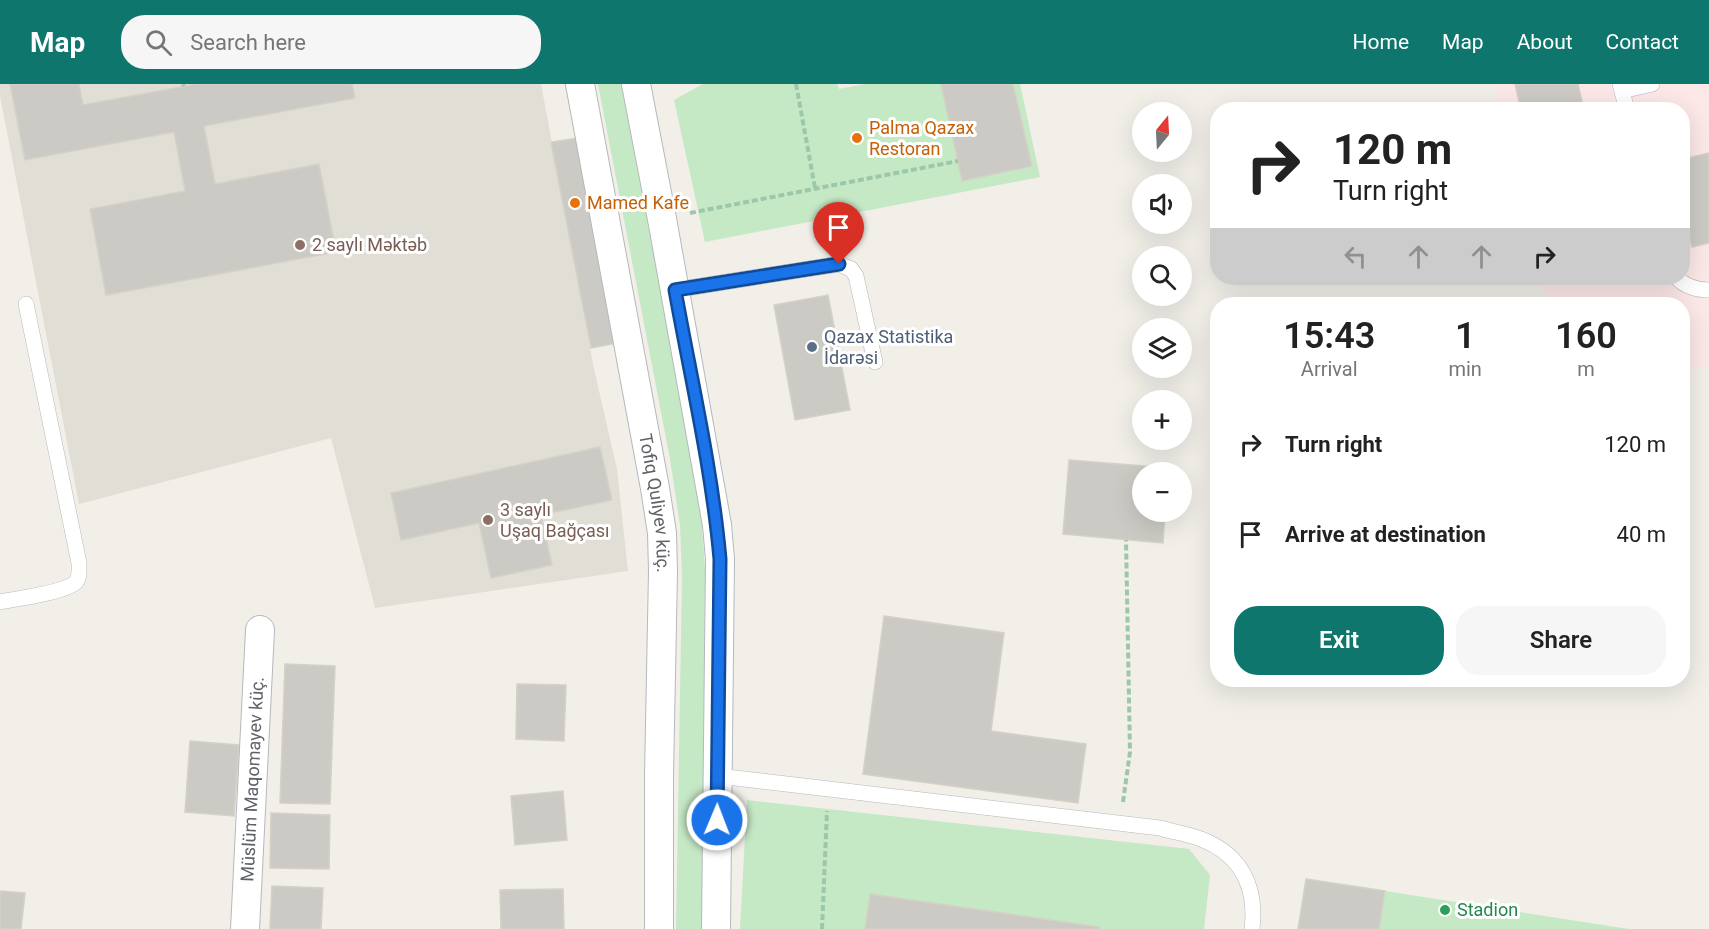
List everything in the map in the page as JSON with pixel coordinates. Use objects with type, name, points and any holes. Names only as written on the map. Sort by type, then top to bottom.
[{"type":"street","name":"Tofiq Quliyev küç.","points":[[580,84],[662,533],[659,929]]},
{"type":"street","points":[[636,84],[663,219],[717,525],[720,559],[716,929]]},
{"type":"street","name":"Müslüm Maqomayev küç.","points":[[245,929],[260,630]]},
{"type":"lane","points":[[1625,102],[1621,87],[1652,84]]},
{"type":"lane","points":[[675,290],[839,264],[851,269],[856,276],[875,362]]},
{"type":"lane","points":[[1686,285],[1709,290]]},
{"type":"lane","points":[[0,602],[65,589],[76,582],[79,573],[77,552],[26,304]]},
{"type":"lane","points":[[718,777],[1160,828],[1202,839],[1231,855],[1248,879],[1254,912],[1251,929]]},
{"type":"path","points":[[796,84],[815,189]]},
{"type":"path","points":[[663,219],[958,161]]},
{"type":"path","points":[[1119,824],[1130,752],[1126,540]]},
{"type":"path","points":[[822,929],[829,789]]},
{"type":"shaded area","name":"2 saylı Məktəb","points":[[0,84],[541,84],[594,369],[617,469],[628,571],[375,608],[331,438],[79,504],[0,96]]},
{"type":"shaded area","points":[[1494,84],[1709,84],[1709,365],[1690,369],[1690,297],[1546,297],[1544,285],[1690,285],[1690,102],[1498,102]]},
{"type":"green space","points":[[598,84],[622,84],[692,451],[701,513],[705,570],[702,929],[676,929],[682,577],[680,525],[670,459]]},
{"type":"green space","name":"Palma Qazax Restoran","points":[[703,84],[837,84],[839,89],[865,84],[1020,84],[1040,177],[705,242],[674,100]]},
{"type":"green space","points":[[747,800],[1189,849],[1210,875],[1204,929],[740,929]]},
{"type":"green space","name":"Stadion","points":[[1385,891],[1629,929],[1379,929]]},
{"type":"building","points":[[10,84],[79,84],[83,105],[197,84],[352,84],[355,98],[204,126],[215,184],[319,164],[336,252],[106,295],[90,209],[185,191],[174,132],[25,160]]},
{"type":"building","points":[[941,84],[1013,84],[1032,166],[962,181]]},
{"type":"building","points":[[1515,84],[1578,84],[1582,102],[1519,102]]},
{"type":"building","points":[[577,138],[617,343],[591,348],[551,142]]},
{"type":"building","points":[[1709,153],[1709,243],[1692,247],[1690,239],[1690,157]]},
{"type":"building","points":[[828,295],[850,410],[795,420],[774,305]]},
{"type":"building","points":[[600,447],[612,500],[541,515],[552,565],[491,578],[479,523],[401,540],[391,493]]},
{"type":"building","points":[[1069,460],[1132,465],[1132,522],[1164,522],[1163,543],[1063,534]]},
{"type":"building","points":[[884,616],[1004,633],[991,731],[1086,744],[1078,803],[863,774]]},
{"type":"building","points":[[285,664],[335,666],[330,804],[280,803]]},
{"type":"building","points":[[517,684],[566,685],[564,741],[516,739]]},
{"type":"building","points":[[190,741],[239,745],[234,816],[185,812]]},
{"type":"building","points":[[563,791],[567,840],[515,845],[511,796]]},
{"type":"building","points":[[271,813],[330,815],[329,869],[270,868]]},
{"type":"building","points":[[1306,879],[1385,891],[1379,929],[1298,929]]},
{"type":"building","points":[[272,886],[323,888],[321,929],[270,929]]},
{"type":"building","points":[[563,889],[564,929],[501,929],[500,890]]},
{"type":"building","points":[[0,891],[25,893],[21,929],[0,929]]},
{"type":"building","points":[[870,894],[1099,927],[1098,929],[865,929]]},
{"type":"place","name":"Palma Qazax Restoran","points":[[857,138]]},
{"type":"place","name":"Mamed Kafe","points":[[575,203]]},
{"type":"place","name":"2 saylı Məktəb","points":[[300,245]]},
{"type":"place","name":"Qazax Statistika İdarəsi","points":[[812,347]]},
{"type":"place","name":"3 saylı Uşaq Bağçası","points":[[488,520]]},
{"type":"place","name":"Stadion","points":[[1445,910]]},
{"type":"route","points":[[717,820],[720,559],[711,487],[675,290],[839,264]]}]
